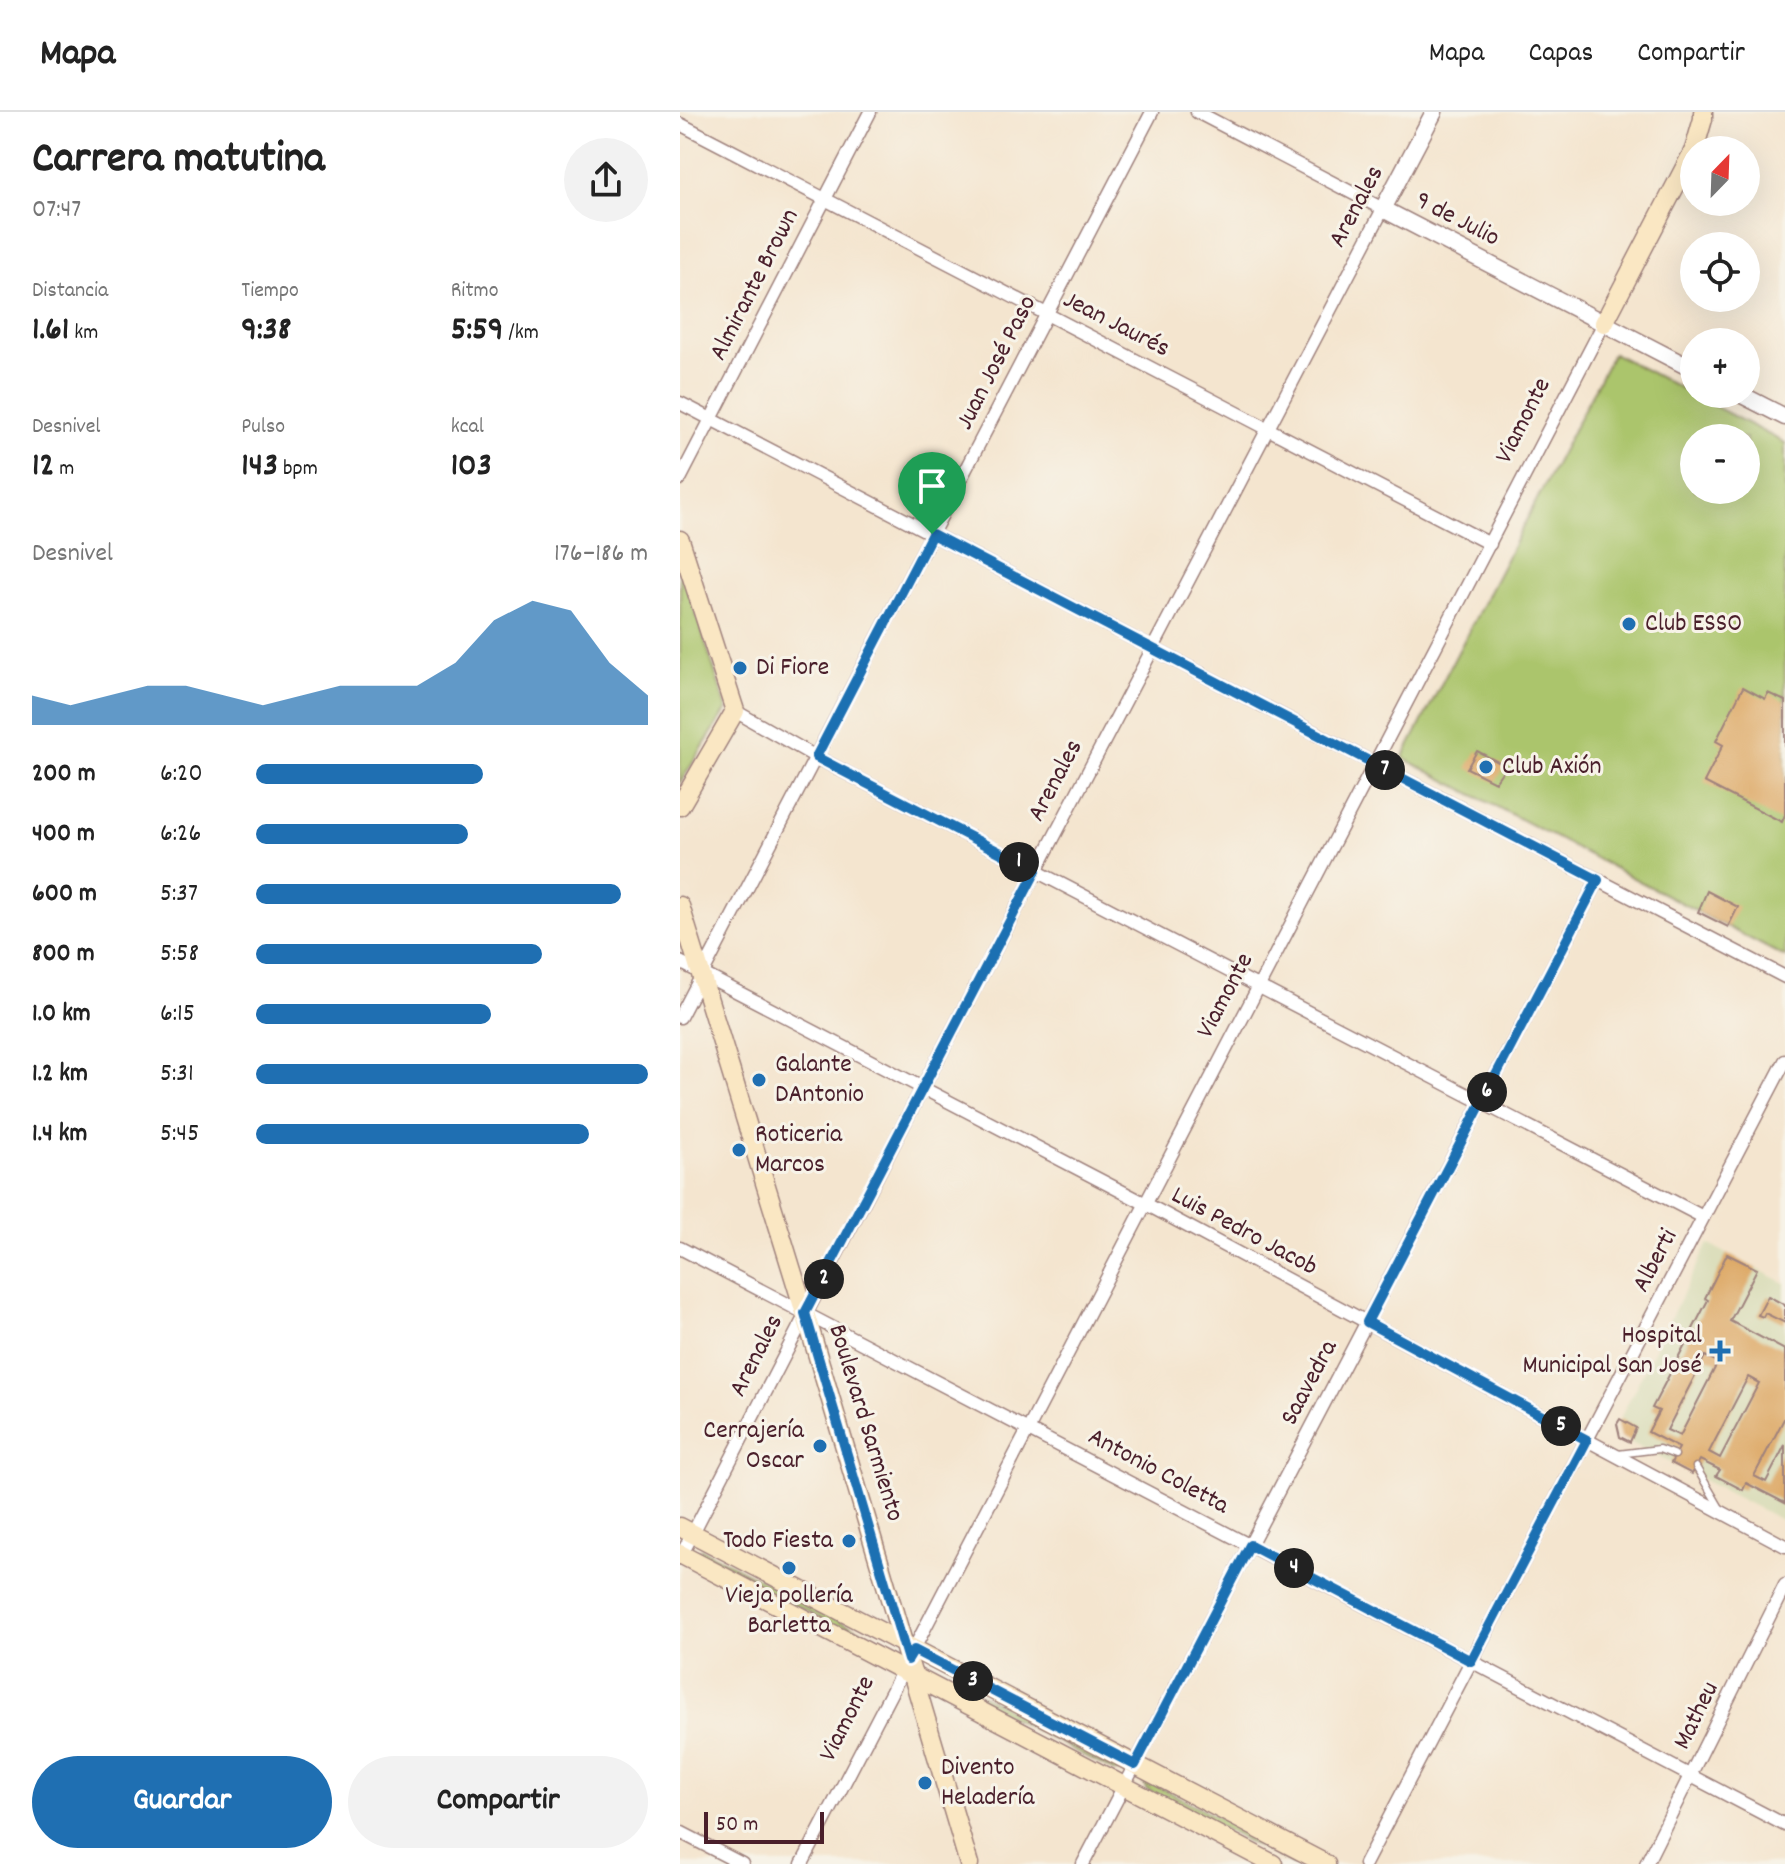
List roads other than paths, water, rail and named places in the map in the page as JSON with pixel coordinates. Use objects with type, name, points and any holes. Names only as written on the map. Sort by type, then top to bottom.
[{"type":"main road","name":"Viamonte","points":[[1697,136],[1703,112]]},
{"type":"main road","name":"Viamonte","points":[[1604,323],[1680,177]]},
{"type":"main road","points":[[680,540],[735,711],[680,806]]},
{"type":"main road","name":"Boulevard Sarmiento","points":[[680,906],[969,1864]]},
{"type":"main road","points":[[686,1530],[1124,1786],[1273,1864]]},
{"type":"main road","points":[[681,1556],[1135,1765],[1326,1864]]},
{"type":"street","name":"Almirante Brown","points":[[680,479],[870,112]]},
{"type":"street","name":"Juan José Paso","points":[[680,1017],[1152,112]]},
{"type":"street","name":"9 de Julio","points":[[1197,112],[1680,363]]},
{"type":"street","name":"Arenales","points":[[681,1556],[686,1530],[805,1313],[1434,112]]},
{"type":"street","name":"Jean Jaurés","points":[[680,124],[1490,544]]},
{"type":"street","name":"Viamonte","points":[[802,1864],[1604,323]]},
{"type":"street","points":[[680,403],[1785,977]]},
{"type":"street","points":[[1760,404],[1785,417]]},
{"type":"street","points":[[735,711],[816,757],[1703,1217]]},
{"type":"street","name":"Saavedra","points":[[1083,1864],[1598,880]]},
{"type":"street","name":"Luis Pedro Jacob","points":[[680,962],[1146,1204],[1785,1546]]},
{"type":"street","name":"Alberti","points":[[1365,1864],[1785,1061]]},
{"type":"street","name":"Antonio Coletta","points":[[680,1248],[1785,1825]]},
{"type":"street","name":"Matheu","points":[[1646,1864],[1785,1585]]},
{"type":"street","points":[[680,1832],[742,1864]]},
{"type":"lane","points":[[1615,1454],[1653,1449],[1675,1455]]},
{"type":"lane","points":[[1696,1467],[1722,1512]]},
{"type":"place","name":"Club ESSO","points":[[1629,624]]},
{"type":"place","name":"Di Fiore","points":[[740,668]]},
{"type":"place","name":"Club Axión","points":[[1486,767]]},
{"type":"place","name":"Galante DAntonio","points":[[759,1080]]},
{"type":"place","name":"Roticeria Marcos","points":[[739,1150]]},
{"type":"place","name":"Hospital Municipal San José","points":[[1720,1351]]},
{"type":"place","name":"Cerrajería Oscar","points":[[820,1446]]},
{"type":"place","name":"Todo Fiesta","points":[[849,1541]]},
{"type":"place","name":"Vieja pollería Barletta","points":[[789,1568]]},
{"type":"place","name":"Divento Heladería","points":[[925,1783]]}]
